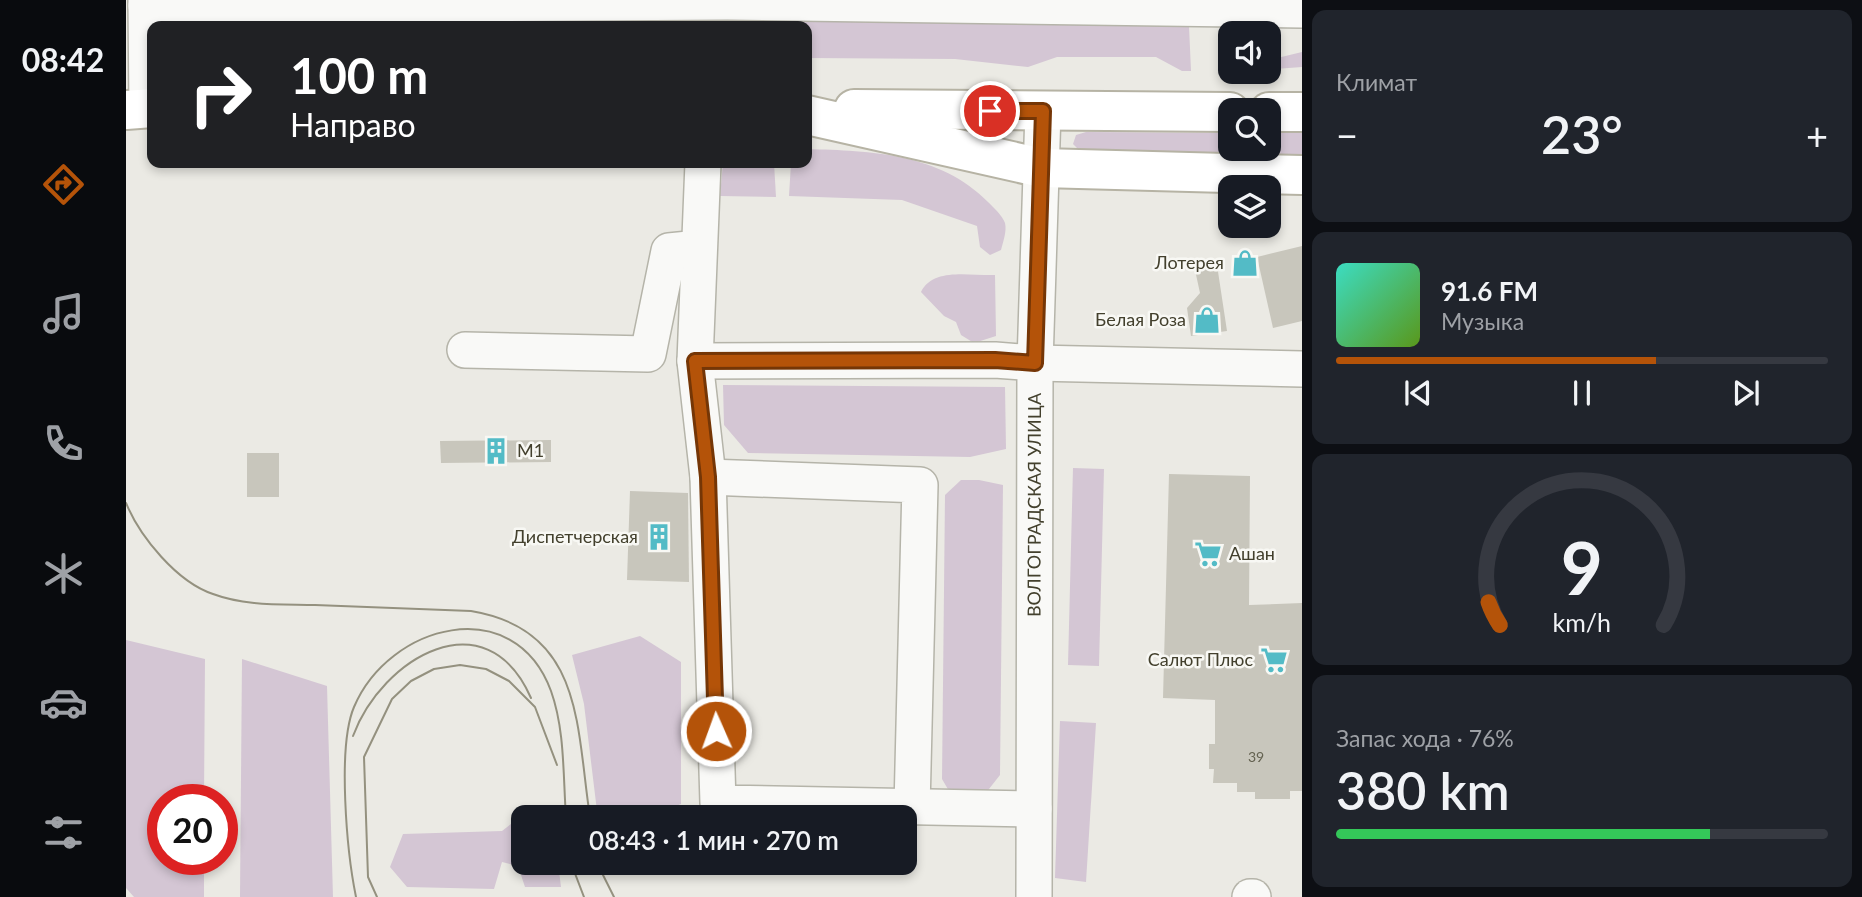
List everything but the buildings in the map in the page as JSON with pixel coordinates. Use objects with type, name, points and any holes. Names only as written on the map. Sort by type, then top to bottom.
[{"type":"main road","points":[[812,109],[1218,112]]},
{"type":"main road","points":[[1281,112],[1302,112]]},
{"type":"main road","points":[[812,116],[1042,168],[1302,175]]},
{"type":"street","points":[[142,97],[146,3],[727,1],[1302,9]]},
{"type":"street","name":"ВОЛГОГРАДСКАЯ УЛИЦА","points":[[1034,897],[1035,363],[1043,111]]},
{"type":"street","points":[[703,168],[695,361],[708,477],[718,803],[815,805]]},
{"type":"street","points":[[465,350],[648,354],[669,251],[699,248]]},
{"type":"street","points":[[695,361],[995,360],[1302,369]]},
{"type":"street","points":[[708,477],[920,485],[912,805]]},
{"type":"street","points":[[917,807],[1034,809]]},
{"type":"shaded area","points":[[727,13],[1189,26],[1191,71],[1182,71],[1156,57],[1057,57],[1028,67],[955,59],[812,58],[812,21],[342,21]]},
{"type":"shaded area","points":[[1302,52],[1302,67],[1281,69],[1281,57]]},
{"type":"shaded area","points":[[1086,132],[1218,133],[1218,154],[1081,152],[1073,144],[1076,135]]},
{"type":"shaded area","points":[[1281,133],[1302,133],[1302,156],[1281,156]]},
{"type":"shaded area","points":[[812,149],[880,154],[927,164],[948,173],[988,202],[1002,217],[1006,229],[1001,250],[990,255],[980,247],[977,226],[902,200],[789,196],[791,168],[812,168]]},
{"type":"shaded area","points":[[723,168],[774,168],[776,197],[720,196]]},
{"type":"shaded area","points":[[995,275],[996,336],[974,343],[961,335],[956,322],[944,316],[921,292],[927,284],[943,276]]},
{"type":"shaded area","points":[[723,385],[1005,387],[1006,449],[970,457],[748,453],[724,425]]},
{"type":"shaded area","points":[[1073,468],[1104,469],[1099,666],[1068,665]]},
{"type":"shaded area","points":[[961,480],[979,480],[1003,485],[1000,775],[985,794],[949,791],[942,779],[945,495]]},
{"type":"shaded area","points":[[640,636],[681,662],[681,804],[596,805],[584,704],[572,655]]},
{"type":"shaded area","points":[[126,640],[205,659],[204,784],[147,784],[147,875],[204,875],[204,897],[134,897],[126,888]]},
{"type":"shaded area","points":[[242,659],[327,686],[333,897],[240,897]]},
{"type":"shaded area","points":[[1060,721],[1096,723],[1086,882],[1055,878]]},
{"type":"shaded area","points":[[511,824],[511,864],[502,862],[494,889],[407,887],[390,867],[403,834],[502,831]]},
{"type":"shaded area","points":[[521,875],[560,875],[561,887],[525,887]]},
{"type":"tram line","points":[[126,503],[140,530],[173,569],[200,588],[225,598],[263,604],[471,611],[508,622],[535,638],[555,661],[568,687],[576,717],[588,805]]},
{"type":"tram line","points":[[356,897],[345,800],[349,725],[354,707],[371,678],[394,655],[422,639],[452,630],[482,630],[510,640],[533,660],[551,691],[556,706],[563,753],[565,805]]},
{"type":"tram line","points":[[353,736],[367,708],[387,683],[410,663],[436,650],[463,645],[488,650],[512,667],[531,698]]},
{"type":"tram line","points":[[377,897],[368,877],[364,757],[392,699],[411,681],[434,669],[460,665],[486,669],[509,681],[535,707],[557,765]]},
{"type":"tram line","points":[[576,875],[584,897]]},
{"type":"tram line","points":[[603,875],[614,897]]},
{"type":"place","name":"Лотерея","points":[[1245,263]]},
{"type":"place","name":"Белая Роза","points":[[1207,320]]},
{"type":"place","name":"М1","points":[[496,451]]},
{"type":"place","name":"Диспетчерская","points":[[659,537]]},
{"type":"place","name":"Ашан","points":[[1208,554]]},
{"type":"place","name":"Салют Плюс","points":[[1274,660]]},
{"type":"route","points":[[716,731],[708,477],[695,361],[995,360],[1035,363],[1043,111],[990,111]]}]
